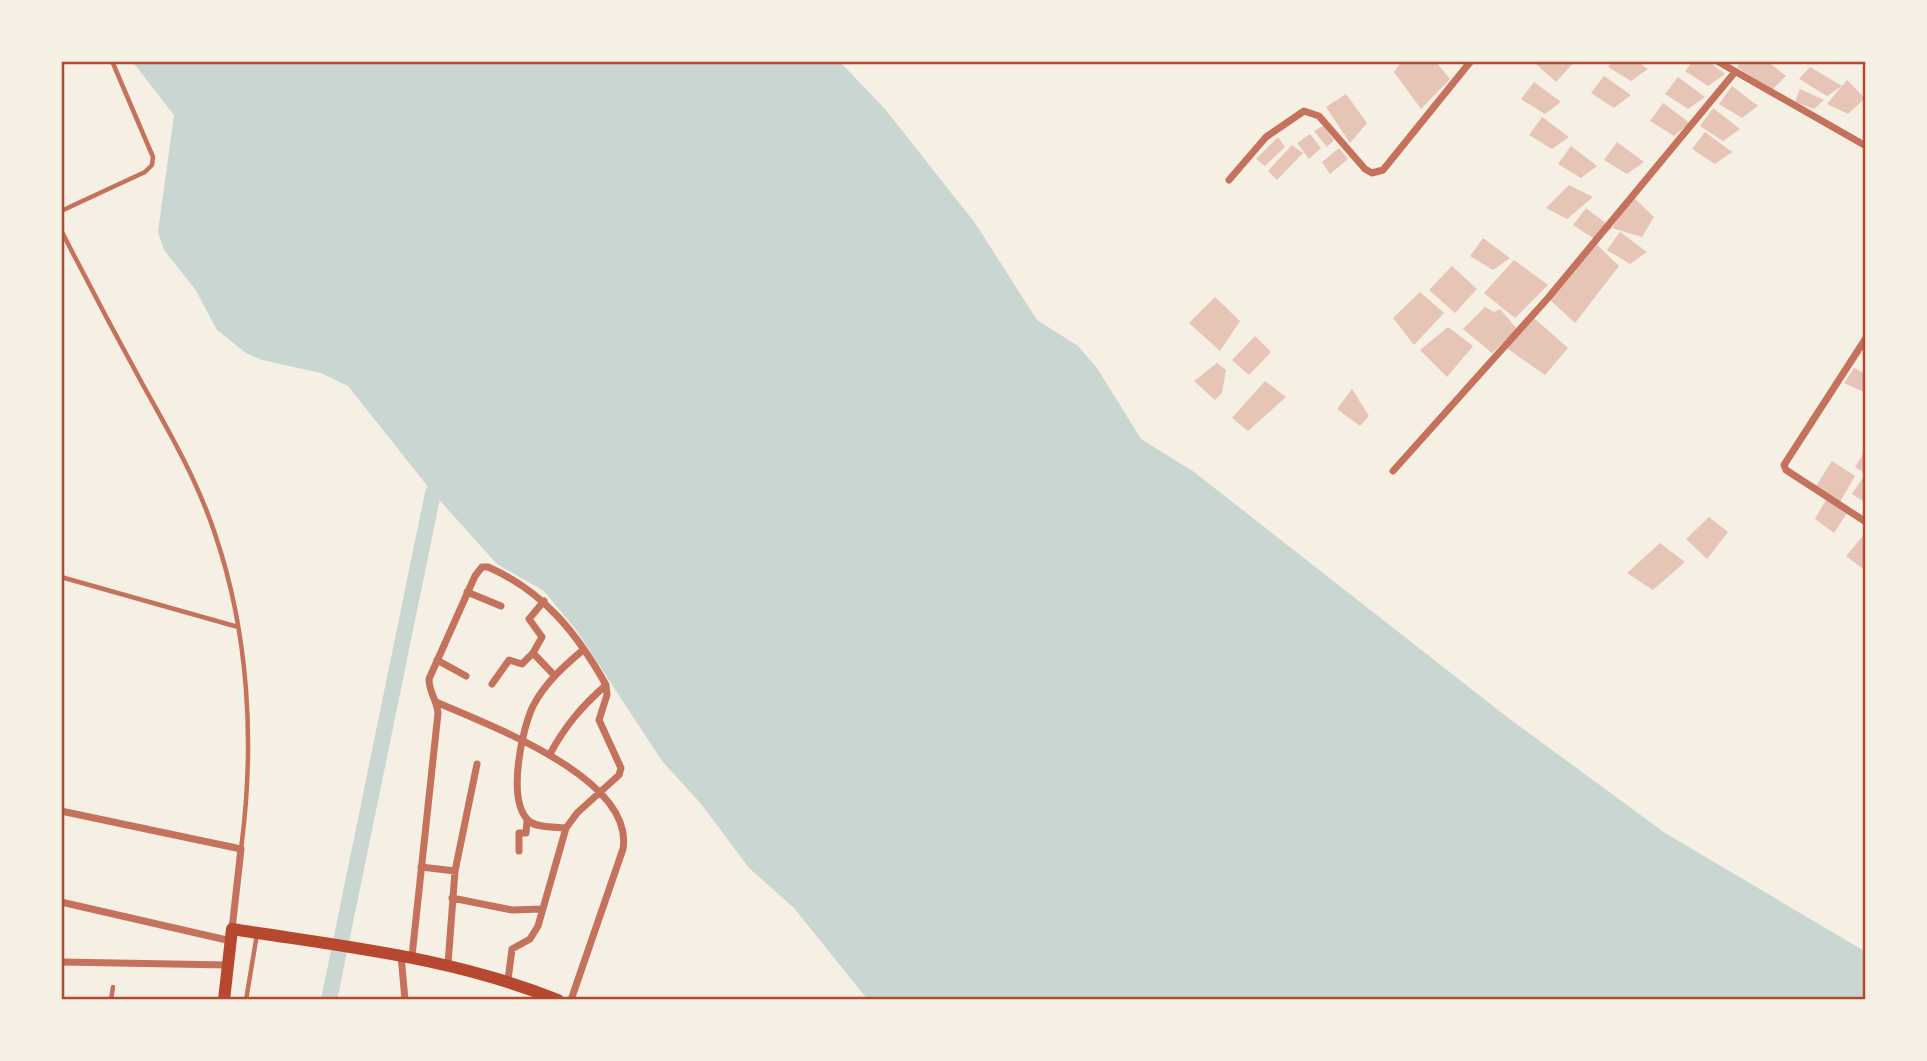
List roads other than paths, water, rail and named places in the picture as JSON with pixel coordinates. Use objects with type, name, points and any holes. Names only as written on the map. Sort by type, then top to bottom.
[{"type":"main road","points":[[223,1000],[232,935],[257,933],[449,964],[508,980],[558,1000]]},
{"type":"street","points":[[1229,180],[1266,137],[1304,111],[1319,116],[1365,169],[1371,173],[1384,170],[1471,61]]},
{"type":"street","points":[[1717,61],[1866,146]]},
{"type":"street","points":[[1393,471],[1548,298],[1735,72]]},
{"type":"street","points":[[1866,338],[1784,465],[1786,470],[1866,522]]},
{"type":"street","points":[[405,1000],[406,955],[421,867],[436,702],[429,688],[437,660],[467,592],[482,567],[512,578],[544,601],[575,634],[606,685],[607,695],[599,720],[621,764],[619,775],[577,813],[566,828],[535,933],[512,949],[508,980]]},
{"type":"street","points":[[467,592],[501,607]]},
{"type":"street","points":[[492,684],[509,660],[522,664],[533,653],[542,637],[529,619],[544,601]]},
{"type":"street","points":[[519,850],[519,833],[526,833],[527,820],[518,794],[521,740],[533,705],[554,675],[583,650]]},
{"type":"street","points":[[533,653],[554,675]]},
{"type":"street","points":[[437,660],[466,676]]},
{"type":"street","points":[[550,754],[563,729],[583,705],[606,685]]},
{"type":"street","points":[[436,702],[550,754],[600,794],[618,816],[625,838],[571,1000]]},
{"type":"street","points":[[449,964],[455,872],[477,764]]},
{"type":"street","points":[[61,811],[241,849],[232,935],[61,902]]},
{"type":"street","points":[[527,820],[534,824],[566,828]]},
{"type":"street","points":[[421,867],[455,872]]},
{"type":"street","points":[[452,898],[512,910],[542,909]]},
{"type":"street","points":[[61,962],[228,965]]},
{"type":"lane","points":[[61,211],[145,172],[152,165],[153,157],[112,61]]},
{"type":"lane","points":[[61,230],[196,489],[214,532],[238,627],[247,684],[245,823],[241,849]]},
{"type":"lane","points":[[61,577],[238,627]]},
{"type":"lane","points":[[246,1000],[257,933]]},
{"type":"lane","points":[[111,1000],[113,987]]},
{"type":"waterway","points":[[329,1000],[433,493]]}]
